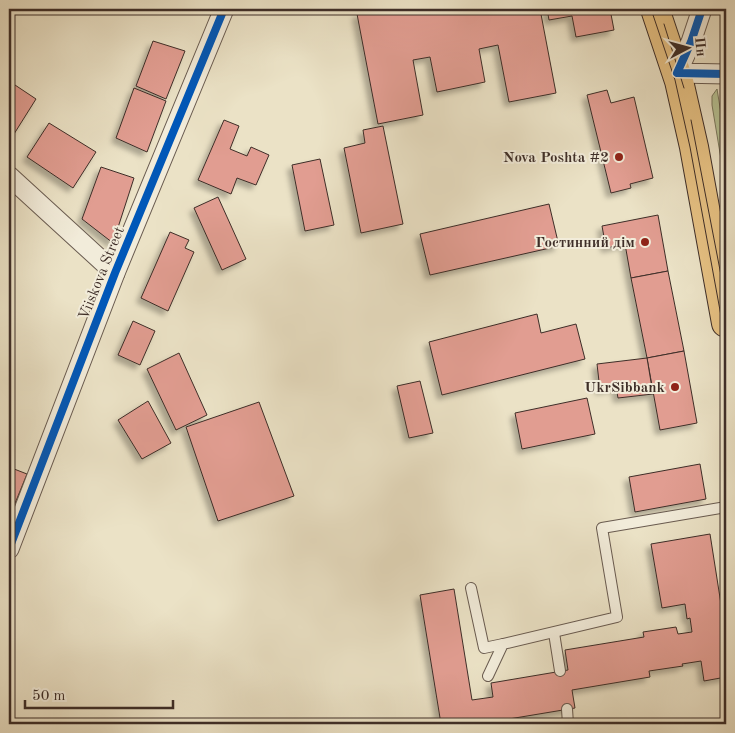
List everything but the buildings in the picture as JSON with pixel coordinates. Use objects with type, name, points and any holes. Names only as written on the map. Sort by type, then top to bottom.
[{"type":"main road","points":[[655,9],[677,72],[694,146],[726,323]]},
{"type":"street","name":"Viiskova Street","points":[[9,549],[115,273],[224,9]]},
{"type":"street","points":[[702,9],[691,42],[677,72],[726,74]]},
{"type":"street","points":[[9,176],[115,273]]},
{"type":"lane","points":[[471,588],[484,648],[618,617],[602,528],[726,507]]},
{"type":"lane","points":[[554,633],[560,671]]},
{"type":"lane","points":[[488,676],[503,644]]},
{"type":"lane","points":[[567,709],[568,724]]},
{"type":"green space","points":[[717,89],[726,144],[726,189],[712,105],[712,96]]},
{"type":"tram line","points":[[651,9],[675,80],[690,147],[726,343]]},
{"type":"tram line","points":[[664,24],[684,88]]},
{"type":"tram line","points":[[691,120],[726,301]]},
{"type":"cycle path","points":[[9,549],[115,273],[224,9]]},
{"type":"cycle path","points":[[702,9],[691,42],[677,73],[726,74]]},
{"type":"place","name":"Nova Poshta #2","points":[[619,157]]},
{"type":"place","name":"Гостинний дім","points":[[645,242]]},
{"type":"place","name":"UkrSibbank","points":[[675,387]]}]
